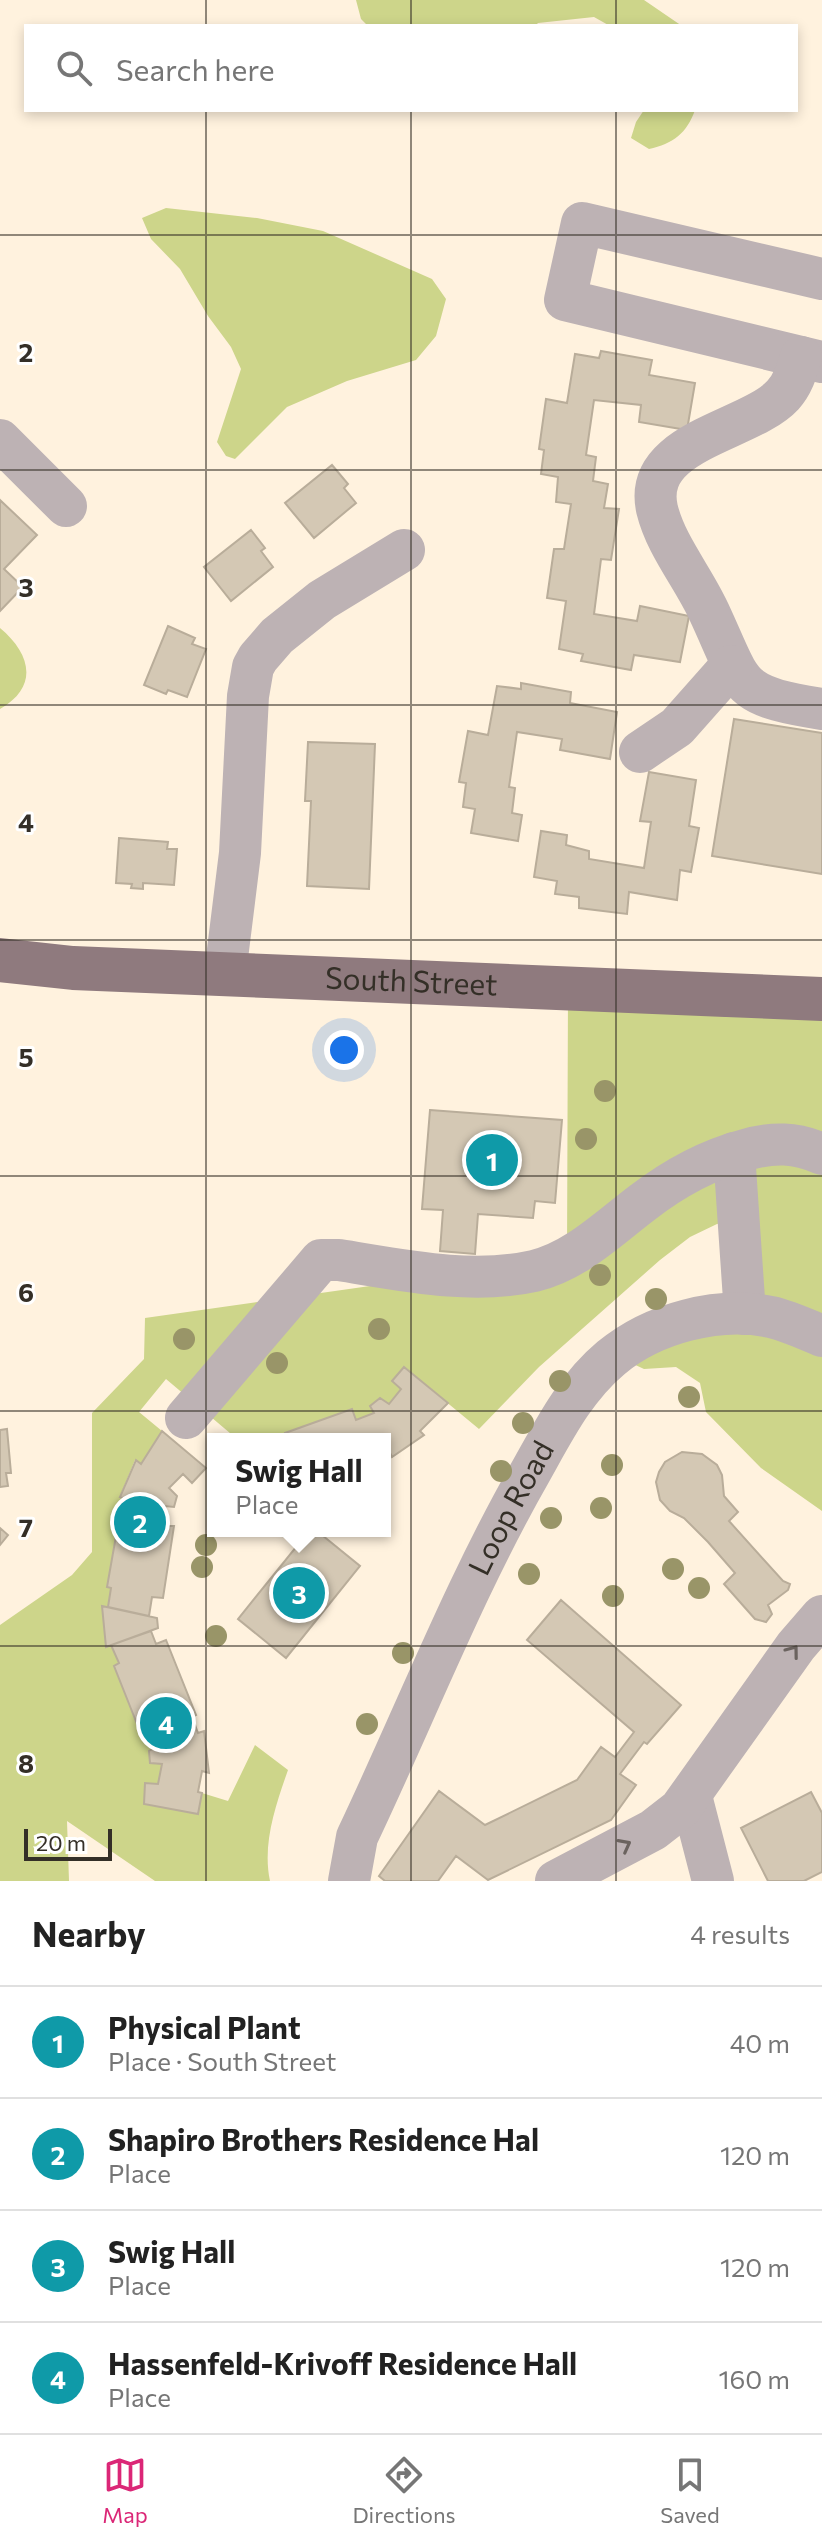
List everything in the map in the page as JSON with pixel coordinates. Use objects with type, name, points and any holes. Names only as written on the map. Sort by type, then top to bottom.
[{"type":"main road","name":"South Street","points":[[0,960],[73,968],[822,999]]},
{"type":"lane","points":[[812,360],[565,300],[582,223],[822,279]]},
{"type":"lane","points":[[812,360],[783,395],[766,409],[690,445],[670,462],[657,486],[657,506],[665,530],[705,604],[731,666],[757,694],[776,701],[822,709]]},
{"type":"lane","points":[[0,440],[66,506]]},
{"type":"lane","points":[[225,974],[239,867],[248,696],[253,667],[277,636],[322,600],[404,550]]},
{"type":"lane","points":[[640,752],[677,727],[731,666]]},
{"type":"lane","points":[[186,1418],[321,1260],[465,1277],[502,1276],[536,1270],[567,1258],[590,1244],[676,1179],[707,1163],[761,1145],[786,1143],[822,1154]]},
{"type":"lane","points":[[734,1153],[745,1314]]},
{"type":"lane","name":"Loop Road","points":[[349,1881],[357,1837],[498,1530],[570,1402],[590,1378],[614,1355],[658,1329],[699,1317],[745,1314],[772,1317],[822,1336]]},
{"type":"lane","points":[[556,1881],[662,1825],[691,1796],[796,1646],[822,1616]]},
{"type":"lane","points":[[691,1796],[713,1881]]},
{"type":"green space","points":[[356,0],[644,0],[679,24],[606,24],[594,17],[537,24],[366,24],[361,19]]},
{"type":"green space","points":[[643,112],[694,112],[678,136],[649,149],[631,138]]},
{"type":"green space","points":[[166,208],[257,218],[323,231],[432,279],[446,299],[436,336],[416,360],[347,381],[287,407],[235,459],[226,456],[217,442],[241,369],[231,347],[180,269],[151,239],[142,218]]},
{"type":"green space","points":[[0,628],[18,648],[26,669],[21,690],[0,709]]},
{"type":"green space","points":[[568,989],[822,999],[822,1511],[761,1468],[706,1412],[700,1383],[676,1367],[644,1369],[614,1355],[745,1314],[740,1220],[717,1224],[690,1237],[660,1260],[539,1367],[479,1429],[404,1367],[392,1381],[401,1389],[389,1404],[370,1406],[374,1413],[356,1420],[352,1409],[285,1433],[230,1433],[166,1379],[139,1412],[162,1431],[141,1464],[135,1460],[120,1496],[125,1498],[123,1519],[119,1519],[107,1587],[111,1588],[108,1607],[102,1607],[106,1646],[111,1645],[119,1663],[115,1666],[141,1734],[152,1729],[158,1746],[149,1751],[150,1763],[162,1764],[158,1784],[145,1783],[144,1804],[198,1814],[202,1793],[228,1801],[255,1745],[288,1770],[269,1839],[270,1881],[155,1881],[67,1821],[69,1881],[0,1881],[0,1625],[72,1575],[92,1552],[92,1413],[144,1359],[145,1318],[567,1258]]},
{"type":"building","points":[[601,351],[652,360],[649,375],[695,383],[687,430],[639,422],[641,405],[594,400],[586,455],[596,457],[593,481],[608,484],[604,508],[619,509],[611,560],[601,559],[594,614],[637,621],[640,606],[689,616],[680,662],[634,655],[631,670],[581,661],[583,654],[559,649],[566,601],[547,598],[554,549],[564,549],[571,504],[556,502],[558,477],[541,474],[544,450],[539,449],[546,399],[567,403],[575,354],[599,358]]},
{"type":"building","points":[[332,465],[348,484],[344,488],[356,503],[314,538],[285,503]]},
{"type":"building","points":[[0,500],[37,535],[4,569],[23,587],[0,611]]},
{"type":"building","points":[[251,530],[265,548],[261,551],[273,567],[231,601],[204,567]]},
{"type":"building","points":[[168,626],[195,638],[192,644],[206,649],[187,697],[168,690],[166,694],[144,685]]},
{"type":"building","points":[[521,683],[571,692],[570,703],[617,712],[610,759],[560,750],[562,739],[517,732],[509,787],[515,788],[512,813],[522,815],[518,841],[471,833],[475,809],[463,807],[466,783],[459,782],[468,731],[488,735],[497,686],[521,689]]},
{"type":"building","points":[[734,719],[822,733],[822,874],[712,856]]},
{"type":"building","points":[[308,742],[375,744],[369,889],[307,886],[311,801],[305,801]]},
{"type":"building","points":[[649,772],[696,780],[689,826],[699,828],[691,872],[680,870],[677,900],[629,892],[627,914],[579,908],[579,897],[555,894],[557,881],[534,877],[541,831],[567,835],[566,845],[589,851],[589,859],[644,868],[651,822],[640,821]]},
{"type":"building","points":[[119,838],[168,842],[167,849],[177,849],[174,885],[143,883],[143,889],[131,888],[132,884],[116,883]]},
{"type":"building","points":[[430,1110],[562,1120],[555,1203],[535,1201],[533,1218],[478,1214],[475,1254],[440,1251],[443,1210],[422,1209]]},
{"type":"building","points":[[404,1367],[448,1403],[420,1431],[424,1435],[392,1457],[391,1433],[285,1433],[352,1409],[356,1420],[374,1413],[370,1406],[380,1398],[389,1404],[401,1389],[392,1381]]},
{"type":"building","points":[[7,1429],[11,1473],[6,1473],[8,1486],[0,1487],[0,1430]]},
{"type":"building","points":[[162,1431],[206,1468],[192,1483],[183,1474],[169,1488],[177,1496],[174,1507],[165,1506],[163,1526],[174,1526],[163,1598],[152,1597],[149,1616],[108,1607],[111,1588],[107,1587],[119,1519],[123,1519],[125,1498],[120,1497],[136,1460],[141,1464]]},
{"type":"building","points":[[682,1452],[702,1454],[717,1465],[722,1475],[724,1496],[738,1512],[729,1521],[783,1581],[790,1584],[788,1590],[768,1605],[772,1614],[766,1622],[755,1619],[724,1584],[735,1573],[684,1518],[670,1511],[660,1500],[656,1482],[659,1472],[665,1462]]},
{"type":"building","points":[[0,1528],[8,1535],[0,1545]]},
{"type":"building","points":[[304,1537],[324,1537],[360,1566],[286,1658],[238,1619]]},
{"type":"building","points":[[561,1600],[681,1705],[647,1744],[644,1742],[620,1774],[636,1785],[611,1820],[488,1880],[456,1856],[438,1881],[385,1881],[379,1876],[439,1791],[485,1825],[577,1780],[601,1747],[615,1757],[634,1732],[527,1640]]},
{"type":"building","points":[[102,1606],[157,1618],[158,1628],[106,1647]]},
{"type":"building","points":[[151,1631],[156,1644],[166,1640],[196,1715],[192,1717],[198,1733],[204,1731],[209,1773],[202,1771],[198,1814],[144,1804],[145,1783],[158,1784],[162,1764],[150,1763],[149,1751],[158,1746],[152,1729],[141,1734],[114,1666],[119,1663],[111,1645]]},
{"type":"building","points":[[811,1792],[822,1813],[822,1872],[804,1881],[768,1881],[741,1828]]},
{"type":"place","name":"Physical Plant","points":[[492,1160]]},
{"type":"place","name":"Shapiro Brothers Residence Hal","points":[[140,1522]]},
{"type":"place","name":"Swig Hall","points":[[299,1593]]},
{"type":"place","name":"Hassenfeld-Krivoff Residence Hall","points":[[166,1723]]}]
